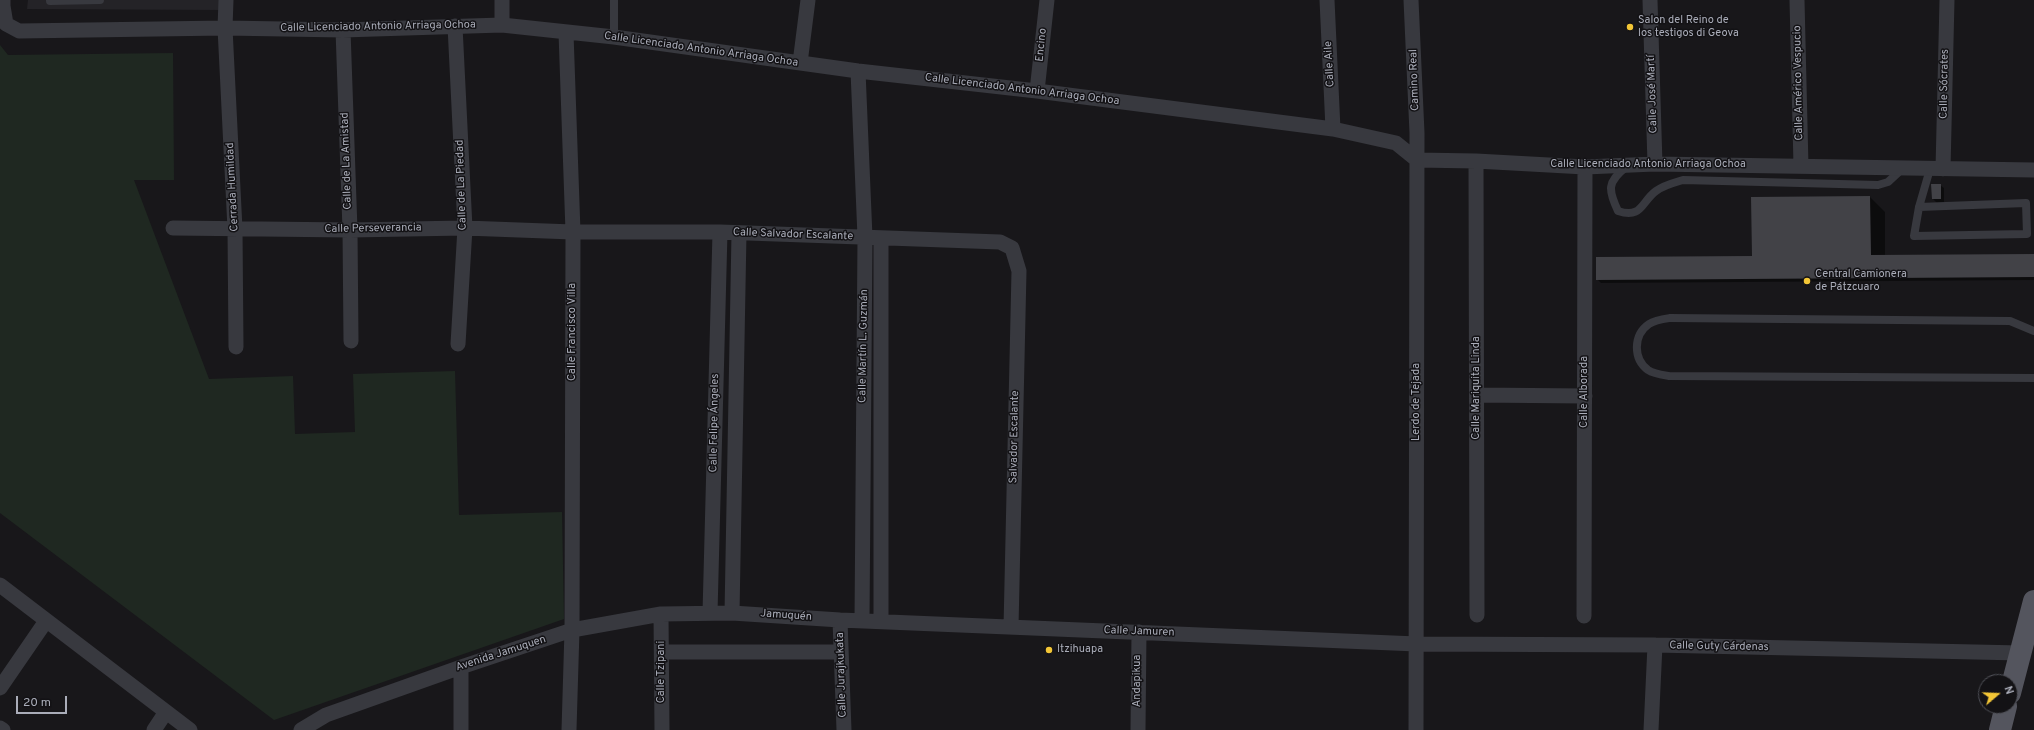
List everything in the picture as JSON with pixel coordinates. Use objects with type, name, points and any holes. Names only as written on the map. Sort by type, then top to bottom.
[{"type":"main road","points":[[2015,674],[2034,601]]},
{"type":"main road","points":[[2000,730],[2004,714]]},
{"type":"street","name":"Calle Licenciado Antonio Arriaga Ochoa","points":[[3,0],[2,6],[6,24],[19,31],[225,28],[343,30],[502,25],[614,37],[858,71],[1037,91],[1333,129],[1396,143],[1417,160],[1476,161],[1585,168],[1655,164],[2034,170]]},
{"type":"street","name":"Cerrada Humildad","points":[[226,0],[225,28],[235,229],[236,347]]},
{"type":"street","points":[[502,0],[502,25]]},
{"type":"street","points":[[800,63],[808,0]]},
{"type":"street","name":"Encino","points":[[1037,91],[1047,0]]},
{"type":"street","name":"Calle Aile","points":[[1327,0],[1333,129]]},
{"type":"street","name":"Camino Real","points":[[1411,0],[1417,160]]},
{"type":"street","name":"Calle José Martí","points":[[1650,0],[1655,164]]},
{"type":"street","name":"Calle Américo Vespucio","points":[[1797,0],[1801,166]]},
{"type":"street","name":"Calle Sócrates","points":[[1937,169],[1947,0]]},
{"type":"street","name":"Calle de La Piedad","points":[[455,26],[465,228],[458,344]]},
{"type":"street","name":"Calle de La Amistad","points":[[343,30],[350,230],[351,341]]},
{"type":"street","name":"Calle Francisco Villa","points":[[566,33],[573,232],[572,630],[569,730]]},
{"type":"street","name":"Calle Martín L. Guzmán","points":[[858,71],[866,237],[862,620]]},
{"type":"street","name":"Lerdo de Tejada","points":[[1416,730],[1417,160]]},
{"type":"street","name":"Calle Mariquita Linda","points":[[1476,161],[1477,615]]},
{"type":"street","name":"Calle Alborada","points":[[1584,616],[1585,168]]},
{"type":"street","name":"Calle Perseverancia","points":[[173,228],[350,230],[465,228],[573,232]]},
{"type":"street","name":"Calle Salvador Escalante","points":[[573,232],[720,232],[866,237],[1000,242],[1012,248]]},
{"type":"street","name":"Calle Felipe Ángeles","points":[[710,613],[720,232]]},
{"type":"street","name":"Calle Felipe Ángeles","points":[[732,613],[740,233]]},
{"type":"street","name":"Calle Martín L. Guzmán","points":[[881,238],[881,621]]},
{"type":"street","name":"Salvador Escalante","points":[[1011,627],[1019,270],[1012,248]]},
{"type":"street","points":[[1477,395],[1585,396]]},
{"type":"street","points":[[864,428],[882,430]]},
{"type":"street","points":[[715,431],[736,432]]},
{"type":"street","points":[[0,585],[46,622],[190,730]]},
{"type":"street","name":"Avenida Jamuquen","points":[[302,730],[326,715],[572,630],[661,614],[710,613]]},
{"type":"street","name":"Jamuquén","points":[[710,613],[862,620]]},
{"type":"street","name":"Calle Tzipani","points":[[661,614],[662,730]]},
{"type":"street","name":"Calle Jurajkukata","points":[[840,620],[844,730]]},
{"type":"street","name":"Calle Jamuren","points":[[862,620],[1417,644]]},
{"type":"street","points":[[0,688],[46,622]]},
{"type":"street","name":"Andapikua","points":[[1138,730],[1139,632]]},
{"type":"street","name":"Calle Guty Cárdenas","points":[[1417,644],[1655,646],[2021,654]]},
{"type":"street","points":[[1651,730],[1655,646]]},
{"type":"street","points":[[662,652],[840,652]]},
{"type":"street","points":[[461,730],[462,667]]},
{"type":"street","points":[[154,730],[166,712]]},
{"type":"lane","points":[[50,1],[100,0]]},
{"type":"lane","points":[[614,0],[614,37]]},
{"type":"lane","points":[[1629,166],[1616,175],[1611,184],[1612,199],[1618,211],[1628,214],[1636,212],[1646,203],[1654,192],[1667,185],[1683,180],[1878,185],[1888,182],[1903,168]]},
{"type":"lane","points":[[1919,207],[2026,203],[2027,234],[1914,236],[1919,207],[1937,169]]},
{"type":"lane","points":[[2034,331],[2010,321],[1670,318],[1650,324],[1642,330],[1637,341],[1637,352],[1641,363],[1649,370],[1669,376],[2034,378]]},
{"type":"shaded area","points":[[28,0],[221,0],[221,10],[27,9]]},
{"type":"shaded area","points":[[0,45],[8,55],[173,53],[174,180],[134,180],[209,379],[293,376],[295,434],[355,432],[353,374],[455,371],[459,515],[562,512],[564,619],[274,720],[0,513]]},
{"type":"building","points":[[1931,184],[1941,184],[1941,199],[1932,199]]},
{"type":"building","points":[[1870,196],[1871,255],[2034,254],[2034,277],[1596,280],[1596,257],[1752,256],[1751,197]]},
{"type":"place","name":"Salon del Reino de los testigos di Geova","points":[[1630,27]]},
{"type":"place","name":"Central Camionera de Pátzcuaro","points":[[1807,281]]},
{"type":"place","name":"Itzihuapa","points":[[1049,650]]}]
